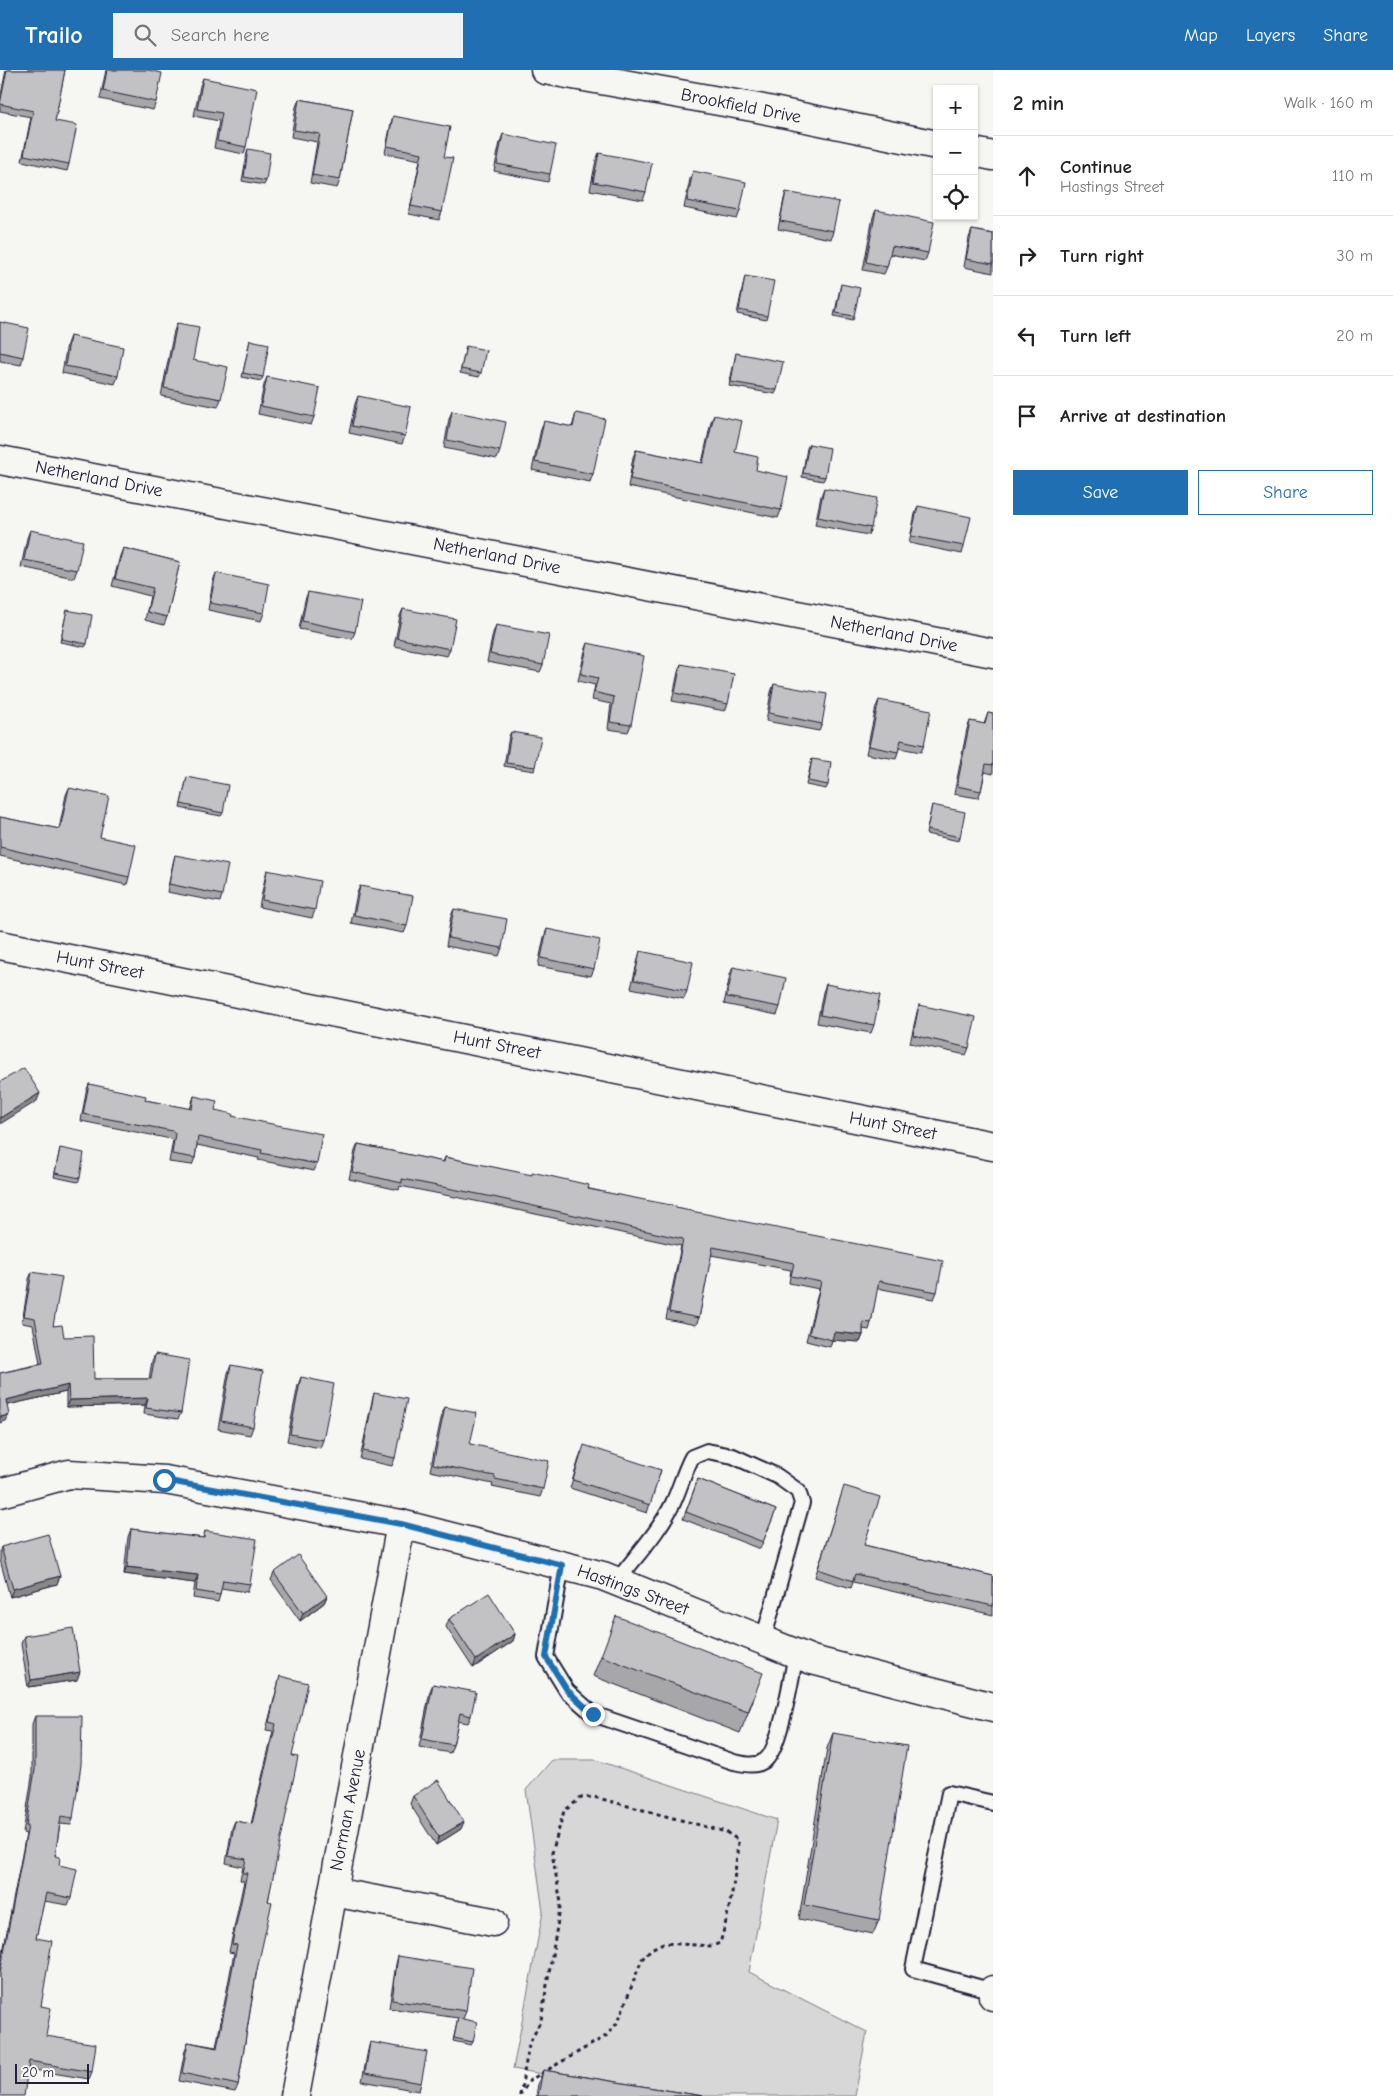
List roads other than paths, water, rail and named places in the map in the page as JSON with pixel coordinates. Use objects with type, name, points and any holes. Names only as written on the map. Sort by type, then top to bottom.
[{"type":"street","name":"Brookfield Drive","points":[[546,70],[758,108],[933,144]]},
{"type":"street","points":[[978,153],[993,156]]},
{"type":"street","name":"Netherland Drive","points":[[0,460],[993,653]]},
{"type":"street","name":"Hunt Street","points":[[0,944],[993,1146]]},
{"type":"street","name":"Hastings Street","points":[[0,1493],[69,1474],[164,1480],[401,1524],[617,1581],[812,1660],[993,1706]]},
{"type":"street","name":"Norman Avenue","points":[[295,2096],[401,1524]]},
{"type":"street","points":[[333,1892],[493,1922]]},
{"type":"street","points":[[993,1991],[993,1996]]},
{"type":"lane","points":[[617,1581],[660,1525],[673,1502],[681,1479],[692,1457],[707,1450],[733,1456],[776,1476],[798,1491],[802,1503],[763,1640]]},
{"type":"lane","points":[[562,1565],[546,1657],[567,1690],[593,1714],[734,1762],[753,1765],[766,1761],[772,1752],[781,1725],[796,1654]]},
{"type":"lane","points":[[993,1803],[949,1793],[913,1969],[993,1991]]}]
